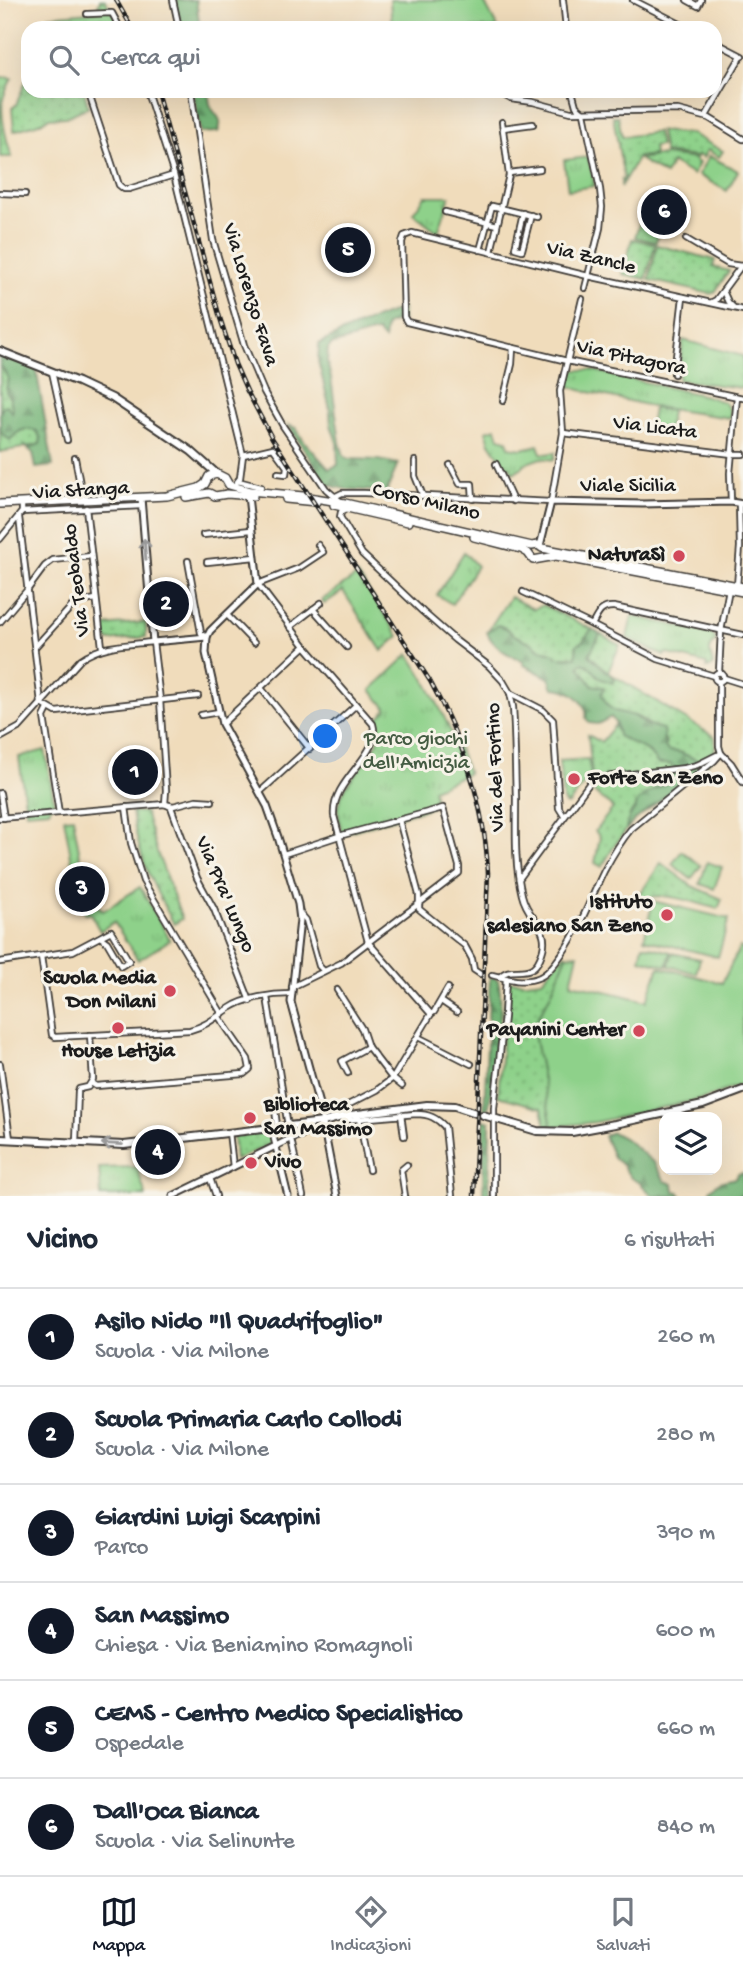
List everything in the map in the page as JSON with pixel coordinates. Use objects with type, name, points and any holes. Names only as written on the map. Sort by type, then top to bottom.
[{"type":"main road","points":[[0,351],[112,398],[233,484],[250,491],[314,500]]},
{"type":"main road","points":[[200,459],[206,473],[209,493]]},
{"type":"main road","points":[[141,502],[199,488],[211,475],[217,474]]},
{"type":"main road","points":[[222,494],[233,484]]},
{"type":"main road","points":[[141,502],[209,493],[215,496],[222,494],[314,500]]},
{"type":"main road","name":"Corso Milano","points":[[314,500],[341,502],[521,549],[536,548],[741,588]]},
{"type":"main road","name":"Corso Milano","points":[[314,500],[341,502]]},
{"type":"main road","name":"Via Stanga","points":[[0,504],[141,502]]},
{"type":"main road","points":[[542,557],[544,553],[536,548],[533,560],[556,556],[729,589],[741,588]]},
{"type":"main road","points":[[0,1139],[124,1145],[323,1122],[341,1116],[437,1105],[455,1106],[537,1131],[572,1132],[703,1105],[743,1090]]},
{"type":"street","points":[[173,0],[178,21]]},
{"type":"street","points":[[563,0],[565,21]]},
{"type":"street","points":[[633,0],[644,3],[676,21]]},
{"type":"street","points":[[687,0],[699,3]]},
{"type":"street","points":[[87,14],[112,13],[116,21]]},
{"type":"street","points":[[722,46],[742,56],[722,89]]},
{"type":"street","points":[[90,98],[119,185],[129,189],[174,175]]},
{"type":"street","points":[[149,98],[174,175],[243,455],[233,484],[261,487]]},
{"type":"street","name":"Via Lorenzo Fava","points":[[192,98],[213,240],[244,345],[264,392],[283,426],[327,490],[341,502]]},
{"type":"street","points":[[509,98],[584,113],[678,110],[706,116],[743,139]]},
{"type":"street","points":[[574,98],[576,106],[584,113],[602,207],[600,228],[585,288]]},
{"type":"street","points":[[706,116],[717,98]]},
{"type":"street","points":[[491,252],[509,173],[502,125],[534,124]]},
{"type":"street","points":[[509,173],[540,169]]},
{"type":"street","points":[[0,193],[25,194]]},
{"type":"street","points":[[480,250],[492,206],[501,208]]},
{"type":"street","name":"Via Zancle","points":[[501,208],[523,213],[534,216],[522,250],[515,248],[523,213]]},
{"type":"street","points":[[444,212],[497,225]]},
{"type":"street","name":"Via Zancle","points":[[407,322],[404,317],[402,242],[404,236],[412,233],[743,310]]},
{"type":"street","points":[[686,239],[728,264],[742,265]]},
{"type":"street","points":[[711,302],[716,300],[742,265]]},
{"type":"street","points":[[723,291],[735,308]]},
{"type":"street","points":[[674,374],[683,297]]},
{"type":"street","points":[[536,548],[551,502],[564,433],[560,391],[582,299]]},
{"type":"street","name":"Via Pitagora","points":[[407,322],[567,361],[740,398]]},
{"type":"street","points":[[503,401],[513,348]]},
{"type":"street","points":[[52,371],[67,440]]},
{"type":"street","points":[[731,502],[732,454],[740,398]]},
{"type":"street","name":"Via Licata","points":[[564,433],[743,454]]},
{"type":"street","points":[[243,455],[273,448],[287,467],[286,474],[278,473]]},
{"type":"street","name":"Via Stanga","points":[[21,514],[84,504],[75,458]]},
{"type":"street","points":[[415,461],[415,476],[423,496]]},
{"type":"street","points":[[496,464],[513,501]]},
{"type":"street","points":[[450,465],[460,484],[472,484],[473,499]]},
{"type":"street","points":[[326,499],[327,490]]},
{"type":"street","name":"Viale Sicilia","points":[[341,502],[346,493],[513,501],[741,504]]},
{"type":"street","points":[[248,496],[258,584],[305,646],[373,724],[375,731],[369,749],[341,786],[335,799],[334,816],[368,942],[431,1014]]},
{"type":"street","points":[[141,502],[160,700],[165,804]]},
{"type":"street","name":"Via del Fortino","points":[[341,502],[340,517],[362,554],[455,640],[489,666],[510,692],[513,707],[516,862],[523,898],[546,941],[540,959],[533,968],[506,972],[503,978]]},
{"type":"street","points":[[22,503],[28,589],[42,704],[56,712],[198,696]]},
{"type":"street","name":"Via Teobaldo","points":[[84,504],[102,648]]},
{"type":"street","points":[[741,504],[741,588]]},
{"type":"street","points":[[0,539],[21,514]]},
{"type":"street","points":[[203,535],[251,530]]},
{"type":"street","points":[[318,545],[323,552],[299,568],[258,584],[210,631],[206,653],[222,724],[260,792],[284,854],[300,913],[291,1002],[320,1108],[337,1196]]},
{"type":"street","points":[[0,622],[45,566],[53,560],[91,556]]},
{"type":"street","points":[[207,562],[255,557]]},
{"type":"street","points":[[188,561],[201,633],[207,637]]},
{"type":"street","points":[[717,674],[729,589]]},
{"type":"street","points":[[523,592],[658,659],[723,675],[719,746],[721,753],[732,763],[743,782]]},
{"type":"street","points":[[35,648],[73,605],[96,599]]},
{"type":"street","points":[[290,627],[321,603]]},
{"type":"street","points":[[592,625],[599,612],[608,607],[743,635]]},
{"type":"street","points":[[313,609],[347,647]]},
{"type":"street","points":[[227,615],[254,643]]},
{"type":"street","points":[[0,738],[20,727],[81,659],[102,648],[207,637]]},
{"type":"street","points":[[222,724],[305,646]]},
{"type":"street","points":[[721,680],[743,684]]},
{"type":"street","points":[[261,688],[310,749]]},
{"type":"street","points":[[510,692],[543,710],[553,720],[559,808],[564,816]]},
{"type":"street","points":[[260,792],[356,705]]},
{"type":"street","points":[[48,709],[44,717],[59,813]]},
{"type":"street","points":[[201,715],[219,712]]},
{"type":"street","points":[[519,879],[591,781],[597,778],[685,768],[721,753]]},
{"type":"street","points":[[492,975],[529,980],[545,975],[569,945],[621,841],[721,753]]},
{"type":"street","points":[[0,793],[2,818],[165,804],[173,806],[196,800],[212,802]]},
{"type":"street","name":"Via Pra' Lungo","points":[[165,804],[171,807],[197,878],[214,909],[250,1001]]},
{"type":"street","points":[[91,1083],[96,1086],[244,1074],[250,1069],[248,1059],[143,881],[131,843],[126,807]]},
{"type":"street","points":[[284,854],[443,808],[459,866],[459,873],[341,962],[310,976]]},
{"type":"street","points":[[399,820],[419,895],[419,909],[466,946],[474,971],[480,974]]},
{"type":"street","points":[[300,913],[306,919],[319,966],[324,971]]},
{"type":"street","points":[[0,962],[73,951],[111,931],[129,961],[121,966],[107,942],[100,937]]},
{"type":"street","points":[[41,956],[52,1035],[55,1037],[190,1030],[206,1024],[235,1005],[291,994]]},
{"type":"street","points":[[292,987],[310,976],[319,966]]},
{"type":"street","points":[[494,1196],[494,1119],[504,1016],[503,978]]},
{"type":"street","points":[[328,1111],[361,1099],[393,1079],[448,988]]},
{"type":"street","points":[[337,990],[362,1029],[368,1047],[393,1079],[402,1086]]},
{"type":"street","points":[[267,998],[303,1196]]},
{"type":"street","points":[[441,1001],[457,1012]]},
{"type":"street","points":[[76,1142],[78,1091],[88,1087],[93,1079],[90,1035]]},
{"type":"street","points":[[418,1037],[471,1063]]},
{"type":"street","points":[[348,1073],[342,1061],[368,1047]]},
{"type":"street","points":[[0,1064],[10,1139]]},
{"type":"street","points":[[274,1101],[276,1147],[288,1196]]},
{"type":"street","points":[[341,1116],[344,1107]]},
{"type":"street","points":[[320,1108],[346,1119],[401,1114],[425,1114],[438,1119],[445,1128],[452,1196]]},
{"type":"street","points":[[401,1114],[404,1136]]},
{"type":"street","points":[[359,1118],[369,1170]]},
{"type":"street","points":[[173,1196],[292,1138],[319,1129],[323,1122]]},
{"type":"street","points":[[229,1132],[233,1167]]},
{"type":"street","points":[[405,1196],[401,1170],[407,1165]]},
{"type":"street","points":[[210,1178],[216,1196]]},
{"type":"green space","points":[[100,0],[105,0],[118,21],[49,21],[49,16],[101,11],[98,5]]},
{"type":"green space","points":[[175,0],[196,0],[199,21],[180,21]]},
{"type":"green space","points":[[390,0],[483,0],[494,21],[392,21]]},
{"type":"green space","points":[[0,77],[12,78],[4,96],[2,114],[12,157],[0,157]]},
{"type":"green space","points":[[21,92],[21,98],[86,98],[88,107],[66,117],[48,118],[14,131],[12,108]]},
{"type":"green space","points":[[194,98],[209,98],[220,120],[220,127],[218,132],[201,133]]},
{"type":"green space","points":[[613,116],[618,116],[622,137],[657,132],[660,146],[653,147],[654,155],[638,157],[621,186],[621,180],[624,179]]},
{"type":"green space","points":[[660,131],[692,134],[723,151],[719,157],[707,150],[703,158],[698,155],[664,153]]},
{"type":"green space","points":[[663,155],[696,159],[699,163],[693,175],[672,163],[665,175],[639,159]]},
{"type":"green space","points":[[709,156],[738,171],[727,191],[698,175]]},
{"type":"green space","points":[[588,157],[595,186],[568,190],[564,160]]},
{"type":"green space","points":[[425,196],[450,196],[438,232],[413,213]]},
{"type":"green space","points":[[641,219],[659,229],[656,242],[635,237]]},
{"type":"green space","points":[[632,239],[655,244],[646,279],[623,274]]},
{"type":"green space","points":[[657,245],[715,260],[713,267],[729,271],[711,294],[649,280]]},
{"type":"green space","points":[[403,308],[403,319],[386,325],[384,340],[378,332],[331,345],[328,349],[327,362],[344,456],[349,459],[398,464],[386,493],[328,485],[288,425],[296,428],[329,469],[338,465],[337,443],[318,361],[319,344]]},
{"type":"green space","points":[[683,340],[743,356],[743,388],[678,380]]},
{"type":"green space","points":[[0,354],[36,368],[53,466],[36,468],[33,453],[25,446],[40,444],[37,431],[22,430],[10,440],[1,433],[0,414],[3,406],[7,405],[12,412],[13,410],[6,392],[8,378],[0,364]]},
{"type":"green space","points":[[0,364],[8,378],[6,392],[12,412],[0,414]]},
{"type":"green space","points":[[572,370],[591,370],[706,396],[724,402],[730,410],[730,418],[655,407],[580,390],[569,386]]},
{"type":"green space","points":[[653,408],[671,411],[668,429],[650,427]]},
{"type":"green space","points":[[0,425],[12,438],[23,430],[37,431],[40,444],[0,452]]},
{"type":"green space","points":[[496,428],[499,438],[507,440],[509,447],[522,449],[538,445],[541,453],[555,452],[554,460],[541,458],[524,464],[513,473],[490,443],[486,431]]},
{"type":"green space","points":[[464,552],[477,566],[452,604],[437,595]]},
{"type":"green space","points":[[358,575],[399,636],[382,651],[343,591],[324,604],[322,600]]},
{"type":"green space","points":[[510,597],[533,609],[543,605],[592,629],[576,646],[576,657],[557,657],[498,625],[487,632]]},
{"type":"green space","points":[[632,616],[711,633],[716,640],[710,650],[713,666],[707,668],[707,664],[665,653],[664,656],[627,638]]},
{"type":"green space","points":[[146,622],[146,637],[109,641],[105,637],[104,626]]},
{"type":"green space","points":[[498,625],[557,657],[576,657],[577,644],[582,642],[592,629],[600,634],[589,655],[615,679],[613,683],[601,679],[588,665],[582,663],[579,666],[592,685],[604,687],[602,695],[608,706],[615,711],[634,716],[647,725],[663,729],[668,751],[679,752],[706,764],[626,830],[641,798],[669,781],[677,770],[671,764],[658,764],[648,751],[618,736],[616,724],[611,717],[598,724],[589,723],[584,706],[577,698],[569,692],[553,688],[549,678],[496,646],[487,632]]},
{"type":"green space","points":[[600,634],[620,645],[608,672],[715,737],[713,755],[706,764],[679,752],[668,751],[659,728],[638,717],[613,710],[601,697],[579,666],[582,663],[588,665],[601,679],[615,679],[589,654]]},
{"type":"green space","name":"Parco giochi dell'Amicizia","points":[[409,654],[442,712],[468,773],[433,789],[435,800],[430,802],[432,807],[342,834],[338,812],[341,797],[353,777],[372,756],[380,733],[376,720],[387,709],[371,690]]},
{"type":"green space","points":[[616,724],[616,730],[644,749],[658,764],[671,764],[677,770],[670,781],[663,783],[639,801],[630,815],[626,830],[602,867],[595,863],[600,837],[595,831],[613,808],[587,787],[592,775],[588,735],[601,742]]},
{"type":"green space","points":[[45,750],[54,801],[49,810],[26,812],[19,757]]},
{"type":"green space","points":[[588,759],[591,775],[568,805],[565,804],[559,761]]},
{"type":"green space","points":[[132,812],[145,812],[182,919],[174,924],[147,870],[138,844]]},
{"type":"green space","points":[[73,817],[90,898],[103,911],[140,887],[170,940],[138,960],[114,922],[100,931],[90,913],[85,914],[77,890],[64,818]]},
{"type":"green space","points":[[682,851],[701,866],[691,879],[672,864]]},
{"type":"green space","points":[[707,862],[722,867],[714,889],[700,884]]},
{"type":"green space","points":[[661,863],[692,886],[722,899],[718,909],[667,896],[638,902],[636,900]]},
{"type":"green space","points":[[653,901],[729,919],[718,957],[644,939]]},
{"type":"green space","points":[[643,945],[671,952],[667,966],[640,959]]},
{"type":"green space","name":"Payanini Center","points":[[740,947],[743,949],[743,1084],[706,1098],[596,1122],[552,1127],[535,1039],[535,1023],[551,994],[567,955],[578,954],[571,983],[647,1001],[659,967],[722,983]]},
{"type":"green space","points":[[565,953],[567,955],[551,994],[535,1023],[535,1039],[552,1127],[546,1126],[542,1108],[498,1096],[507,981],[542,980]]},
{"type":"green space","points":[[672,953],[700,959],[696,973],[669,966]]},
{"type":"green space","points":[[490,976],[498,980],[501,1009],[489,1106],[484,1112]]},
{"type":"green space","points":[[484,1120],[490,1122],[489,1196],[483,1196]]},
{"type":"green space","points":[[268,1129],[271,1144],[235,1160],[233,1135]]},
{"type":"green space","points":[[612,1132],[627,1140],[654,1163],[659,1175],[673,1184],[674,1191],[681,1196],[653,1196],[631,1178],[613,1157],[604,1136]]},
{"type":"green space","points":[[137,1167],[146,1196],[101,1196],[99,1168]]},
{"type":"green space","points":[[743,1173],[743,1196],[711,1196],[710,1190],[717,1184]]},
{"type":"railway","points":[[116,0],[128,21]]},
{"type":"railway","points":[[159,98],[220,318],[247,391],[272,438],[430,681],[453,727],[477,798],[488,873],[474,1196]]},
{"type":"place","name":"Dall'Oca Bianca","points":[[664,212]]},
{"type":"place","name":"CEMS - Centro Medico Specialistico","points":[[348,250]]},
{"type":"place","name":"NaturaSì","points":[[679,556]]},
{"type":"place","name":"Scuola Primaria Carlo Collodi","points":[[166,604]]},
{"type":"place","name":"Asilo Nido \"Il Quadrifoglio\"","points":[[135,772]]},
{"type":"place","name":"Forte San Zeno","points":[[574,779]]},
{"type":"place","name":"Giardini Luigi Scarpini","points":[[82,889]]},
{"type":"place","name":"Istituto salesiano San Zeno","points":[[667,915]]},
{"type":"place","name":"Scuola Media Don Milani","points":[[170,991]]},
{"type":"place","name":"House Letizia","points":[[118,1028]]},
{"type":"place","name":"Payanini Center","points":[[639,1031]]},
{"type":"place","name":"Biblioteca San Massimo","points":[[250,1118]]},
{"type":"place","name":"San Massimo","points":[[158,1152]]},
{"type":"place","name":"Vivo","points":[[251,1163]]}]
